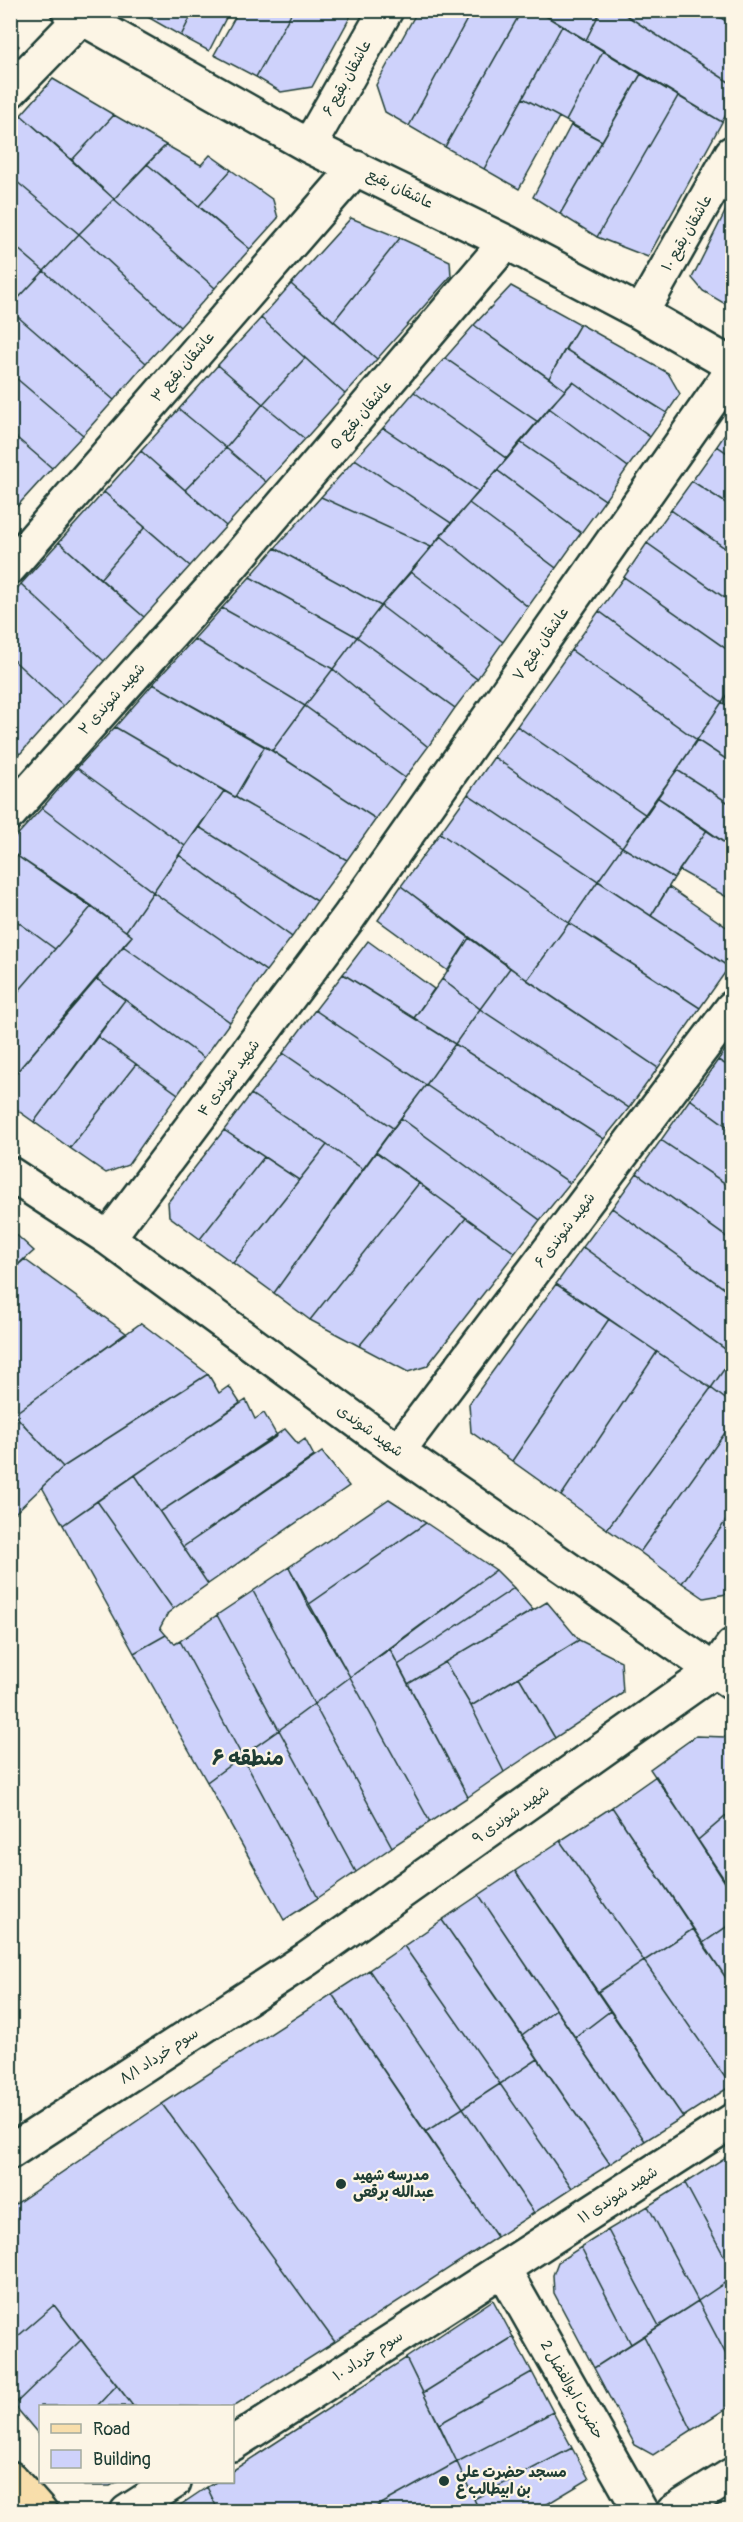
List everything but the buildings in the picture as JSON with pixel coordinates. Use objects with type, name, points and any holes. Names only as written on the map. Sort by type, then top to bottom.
[{"type":"main road","points":[[10,2478],[40,2511]]},
{"type":"street","name":"عاشقان بقیع ۶","points":[[309,146],[386,10]]},
{"type":"street","name":"عاشقان بقیع","points":[[75,14],[309,146],[506,242],[641,313],[732,365]]},
{"type":"street","points":[[10,91],[75,14]]},
{"type":"street","name":"عاشقان بقیع ۱۰","points":[[641,313],[732,153]]},
{"type":"street","name":"عاشقان بقیع ۳","points":[[10,567],[356,168]]},
{"type":"street","name":"عاشقان بقیع ۵","points":[[214,586],[506,242]]},
{"type":"street","name":"عاشقان بقیع ۷","points":[[349,917],[732,371]]},
{"type":"street","name":"شهید شوندی ۲","points":[[10,813],[214,586]]},
{"type":"street","name":"شهید شوندی ۴","points":[[108,1238],[349,917]]},
{"type":"street","name":"شهید شوندی ۶","points":[[398,1451],[732,1008]]},
{"type":"street","name":"شهید شوندی","points":[[10,1174],[108,1238],[398,1451],[726,1667]]},
{"type":"street","name":"شهید شوندی ۹","points":[[307,1959],[726,1667]]},
{"type":"street","name":"سوم خرداد ۸/۱","points":[[10,2152],[307,1959]]},
{"type":"street","name":"شهید شوندی ۱۱","points":[[504,2269],[732,2121]]},
{"type":"street","name":"سوم خرداد ۱۰","points":[[234,2443],[504,2269]]},
{"type":"street","name":"حضرت ابوالفضل 2","points":[[504,2269],[641,2511]]},
{"type":"street","points":[[673,2511],[732,2475]]},
{"type":"street","points":[[127,2511],[171,2483]]},
{"type":"place","name":"مدرسه شهید عبدالله برقعی","points":[[341,2184]]},
{"type":"place","name":"مسجد حضرت علی بن ابیطالب ع","points":[[444,2481]]},
{"type":"district","name":"منطقه ۶","points":[[248,1758]]}]
